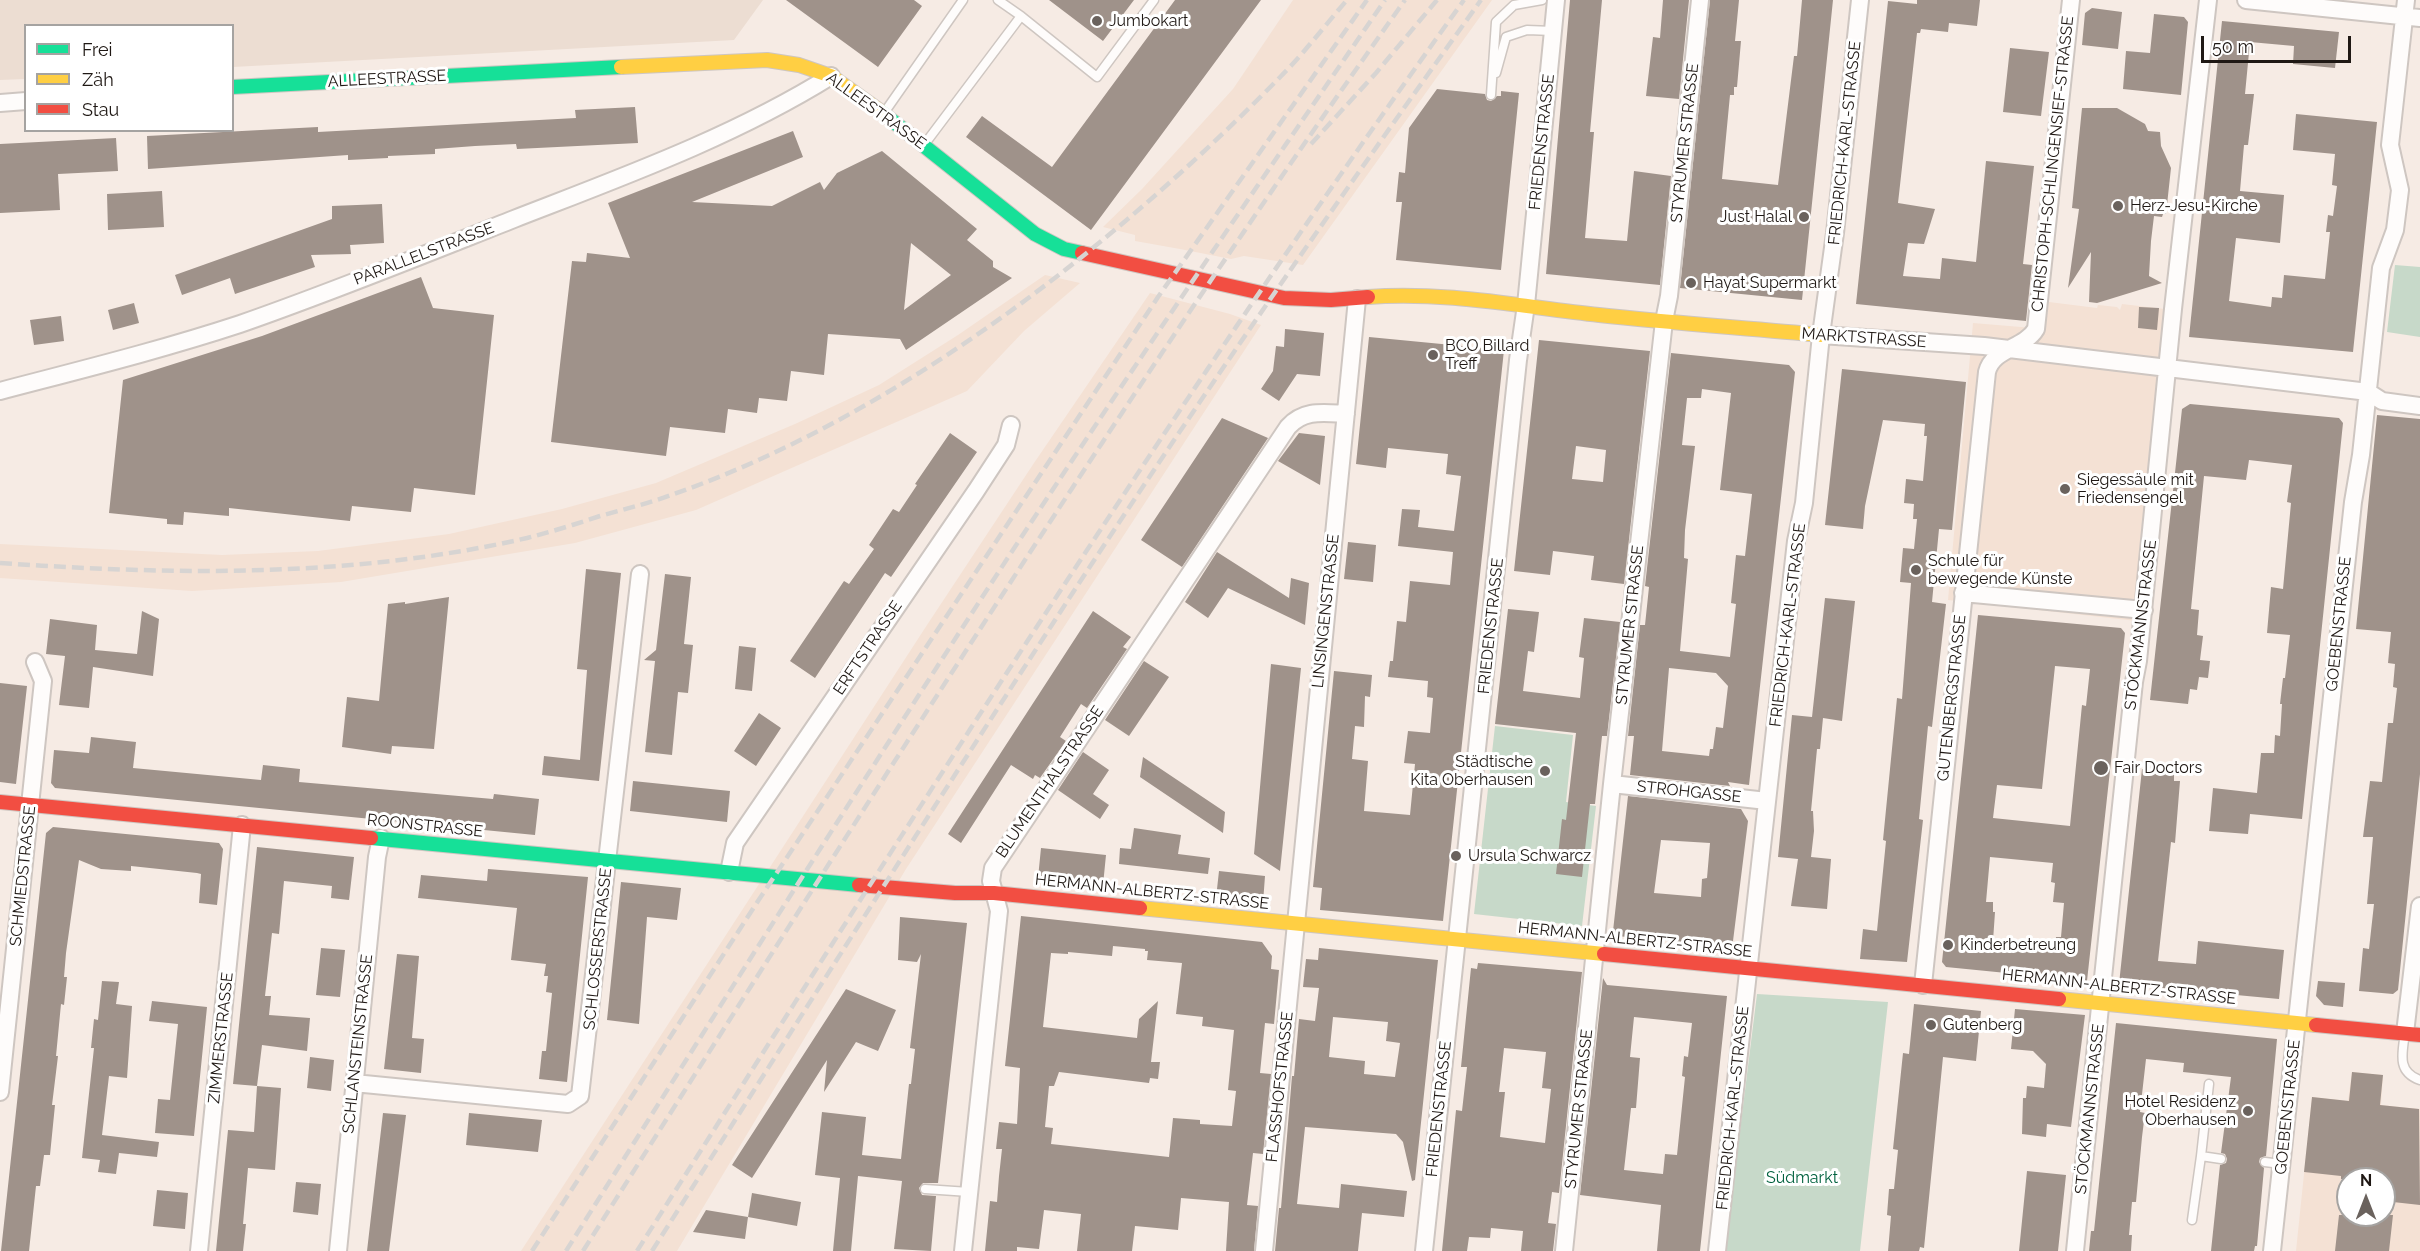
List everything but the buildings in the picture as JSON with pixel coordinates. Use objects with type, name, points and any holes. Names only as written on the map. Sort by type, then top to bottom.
[{"type":"street","name":"FRIEDENSTRASSE","points":[[1424,1251],[1517,371],[1526,305],[1556,0]]},
{"type":"street","name":"STYRUMER STRASSE","points":[[1564,1251],[1612,784],[1664,321],[1670,296],[1700,0]]},
{"type":"street","name":"FRIEDRICH-KARL-STRASSE","points":[[1718,1251],[1796,541],[1806,491],[1821,335],[1835,233],[1860,0]]},
{"type":"street","name":"CHRISTOPH-SCHLINGENSIEF-STRASSE","points":[[2009,350],[2036,329],[2071,0]]},
{"type":"street","name":"STÖCKMANNSTRASSE","points":[[2076,1251],[2102,1002],[2106,931],[2144,610],[2208,0]]},
{"type":"street","points":[[2246,0],[2410,11]]},
{"type":"street","name":"GOEBENSTRASSE","points":[[2272,1251],[2273,1163],[2297,1021],[2353,502],[2361,454],[2381,268],[2395,230],[2400,190],[2390,145],[2410,11]]},
{"type":"street","name":"ALLEESTRASSE","points":[[234,87],[767,60],[792,63],[831,76],[883,113],[990,201],[1048,243],[1138,267],[1303,300]]},
{"type":"street","name":"PARALLELSTRASSE","points":[[0,391],[174,344],[309,298],[721,136],[800,96],[831,76]]},
{"type":"street","points":[[0,103],[24,101]]},
{"type":"street","name":"MARKTSTRASSE","points":[[1303,300],[1357,299],[1396,295],[1526,305],[1597,315],[2009,350],[2368,392],[2382,401],[2420,406]]},
{"type":"street","name":"LINSINGENSTRASSE","points":[[1297,923],[1302,849],[1357,299]]},
{"type":"street","name":"GUTENBERGSTRASSE","points":[[1923,985],[1987,372],[1996,356],[2009,350]]},
{"type":"street","name":"BLUMENTHALSTRASSE","points":[[963,1251],[999,911],[991,881],[993,868],[1288,427],[1298,418],[1311,413],[1346,414]]},
{"type":"street","name":"ERFTSTRASSE","points":[[729,872],[735,843],[976,491],[1006,445],[1011,425]]},
{"type":"street","name":"SCHLOSSERSTRASSE","points":[[354,1083],[568,1104],[577,1099],[582,1089],[640,574]]},
{"type":"street","points":[[1963,593],[2144,610]]},
{"type":"street","name":"SCHMIEDSTRASSE","points":[[0,1092],[44,681],[35,662]]},
{"type":"street","name":"STROHGASSE","points":[[1612,784],[1767,801]]},
{"type":"street","name":"ROONSTRASSE","points":[[0,802],[847,884]]},
{"type":"street","name":"ZIMMERSTRASSE","points":[[199,1251],[242,825]]},
{"type":"street","name":"SCHLANSTEINSTRASSE","points":[[338,1251],[376,857],[381,838]]},
{"type":"street","name":"HERMANN-ALBERTZ-STRASSE","points":[[847,884],[955,893],[994,893],[2412,1034]]},
{"type":"street","points":[[2412,1034],[2420,906]]},
{"type":"street","name":"FLASSHOFSTRASSE","points":[[1264,1251],[1297,923]]},
{"type":"lane","points":[[883,113],[963,0]]},
{"type":"lane","points":[[998,0],[1097,77],[1155,0]]},
{"type":"lane","points":[[1542,0],[1514,5],[1496,22],[1491,95],[1506,37],[1527,30],[1553,31]]},
{"type":"lane","points":[[924,145],[1021,16]]},
{"type":"lane","points":[[2412,1034],[2401,1062],[2407,1072],[2420,1080]]},
{"type":"lane","points":[[2192,1220],[2209,1084]]},
{"type":"lane","points":[[2201,1156],[2221,1159]]},
{"type":"lane","points":[[925,1189],[969,1192]]},
{"type":"shaded area","points":[[0,0],[763,0],[734,40],[234,67],[234,24],[24,24],[24,79],[0,80]]},
{"type":"shaded area","points":[[1293,0],[1492,0],[1303,265],[1244,256],[1231,259],[1135,241],[1135,235],[1103,227],[1142,189],[1233,89]]},
{"type":"shaded area","points":[[1045,275],[1080,283],[1024,331],[967,391],[696,510],[575,543],[341,582],[192,591],[0,578],[0,544],[222,555],[318,551],[449,534],[562,509],[656,483],[795,424],[879,385],[958,335]]},
{"type":"shaded area","points":[[1150,293],[1230,314],[1261,325],[906,869],[677,1251],[521,1251],[927,625]]},
{"type":"shaded area","points":[[2049,302],[2097,308],[2098,305],[2117,307],[2120,310],[2122,304],[2165,309],[2137,621],[1948,600],[1973,323],[2045,329]]},
{"type":"shaded area","points":[[2352,1072],[2383,1075],[2381,1105],[2420,1109],[2420,1251],[2296,1251],[2312,1097],[2348,1101]]},
{"type":"green space","points":[[2395,265],[2420,267],[2420,337],[2387,332]]},
{"type":"green space","name":"Städtische Kita Oberhausen","points":[[1495,726],[1573,735],[1566,802],[1596,806],[1582,926],[1474,914]]},
{"type":"green space","name":"Südmarkt","points":[[1757,994],[1888,1002],[1860,1251],[1725,1251]]},
{"type":"railway","points":[[0,563],[198,571],[330,567],[396,560],[462,551],[527,538],[665,497],[759,460],[842,418],[924,370],[1003,316],[1080,259],[1153,198],[1222,134],[1287,70],[1347,0]]},
{"type":"railway","points":[[532,1251],[758,901],[1158,297],[1367,0]]},
{"type":"railway","points":[[566,1251],[778,914],[994,579],[1139,361],[1385,0]]},
{"type":"railway","points":[[583,1251],[884,777],[1088,464],[1192,308],[1405,0]]},
{"type":"railway","points":[[1311,144],[1376,73],[1437,0]]},
{"type":"railway","points":[[637,1251],[939,777],[1145,463],[1249,307],[1464,0]]},
{"type":"railway","points":[[652,1251],[1098,554],[1260,314],[1481,0]]},
{"type":"traffic: fast","points":[[234,87],[621,67]]},
{"type":"traffic: fast","points":[[880,111],[1035,234],[1064,249],[1082,253]]},
{"type":"traffic: fast","points":[[371,838],[859,885]]},
{"type":"traffic: slow","points":[[621,67],[767,60],[799,65],[831,76],[880,111]]},
{"type":"traffic: slow","points":[[1368,297],[1455,298],[1627,318],[1821,335]]},
{"type":"traffic: slow","points":[[1140,908],[1604,954]]},
{"type":"traffic: slow","points":[[2059,999],[2316,1025]]},
{"type":"traffic: jam","points":[[1082,253],[1284,298],[1331,300],[1368,297]]},
{"type":"traffic: jam","points":[[0,802],[371,838]]},
{"type":"traffic: jam","points":[[859,885],[955,893],[994,893],[1140,908]]},
{"type":"traffic: jam","points":[[1604,954],[2059,999]]},
{"type":"traffic: jam","points":[[2316,1025],[2420,1035]]},
{"type":"place","name":"Jumbokart","points":[[1097,21]]},
{"type":"place","name":"Herz-Jesu-Kirche","points":[[2118,206]]},
{"type":"place","name":"Just Halal","points":[[1804,217]]},
{"type":"place","name":"Hayat Supermarkt","points":[[1691,283]]},
{"type":"place","name":"BCO Billard Treff","points":[[1433,355]]},
{"type":"place","name":"Siegessäule mit Friedensengel","points":[[2065,489]]},
{"type":"place","name":"Schule für bewegende Künste","points":[[1916,570]]},
{"type":"place","name":"Fair Doctors","points":[[2101,768]]},
{"type":"place","name":"Städtische Kita Oberhausen","points":[[1545,771]]},
{"type":"place","name":"Ursula Schwarcz","points":[[1456,856]]},
{"type":"place","name":"Kinderbetreung","points":[[1948,945]]},
{"type":"place","name":"Gutenberg","points":[[1931,1025]]},
{"type":"place","name":"Hotel Residenz Oberhausen","points":[[2248,1111]]}]
